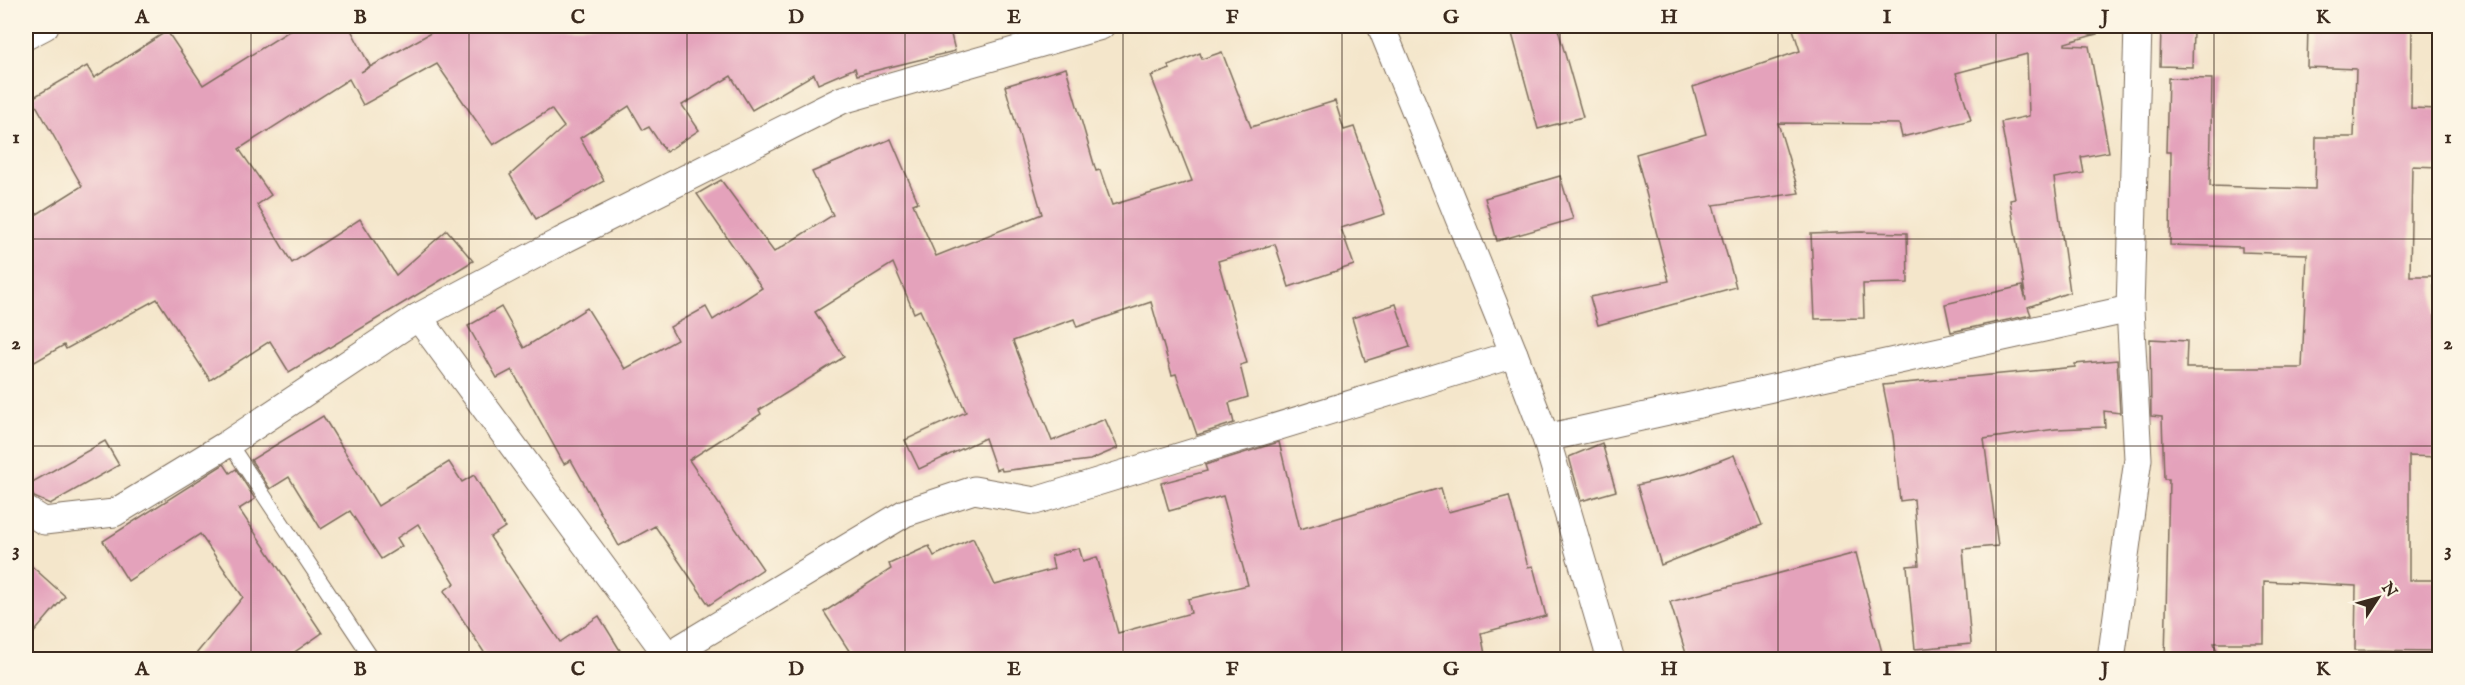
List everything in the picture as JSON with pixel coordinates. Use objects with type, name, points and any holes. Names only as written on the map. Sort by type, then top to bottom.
[{"type":"street","points":[[26,36],[45,26]]},
{"type":"street","points":[[26,510],[44,521],[114,513],[229,443],[418,317],[561,241],[842,100],[1101,26]]},
{"type":"street","points":[[1381,26],[1546,438],[1611,660]]},
{"type":"street","points":[[2111,660],[2138,459],[2130,309],[2138,26]]},
{"type":"street","points":[[1546,438],[2130,309]]},
{"type":"street","points":[[418,317],[670,657],[905,513],[974,490],[1035,501],[1514,354]]},
{"type":"lane","points":[[229,443],[373,660]]},
{"type":"building","points":[[297,26],[349,26],[370,66],[361,72],[443,26],[949,26],[955,51],[857,75],[855,68],[818,84],[814,74],[752,110],[731,76],[682,105],[699,130],[666,152],[649,127],[643,130],[629,106],[580,138],[604,181],[536,219],[510,175],[564,127],[551,109],[493,145],[437,64],[363,105],[349,79],[239,149],[271,195],[257,205],[292,263],[360,219],[396,275],[447,230],[473,261],[289,372],[270,341],[210,380],[157,299],[66,349],[64,345],[26,367],[26,221],[82,186],[32,98],[87,66],[94,78],[167,31],[203,85]]},
{"type":"building","points":[[1510,26],[1557,26],[1583,117],[1538,129]]},
{"type":"building","points":[[1792,26],[2096,26],[2097,34],[2065,43],[2065,45],[2089,46],[2109,152],[2081,157],[2084,173],[2054,178],[2070,292],[2028,307],[2031,315],[1951,332],[1945,304],[2022,286],[2026,300],[2010,200],[2015,199],[2001,122],[2029,116],[2027,54],[1956,73],[1971,120],[1902,137],[1899,124],[1778,123],[1799,193],[1713,205],[1736,287],[1598,325],[1590,297],[1669,281],[1636,154],[1706,134],[1693,87],[1800,51]]},
{"type":"building","points":[[2308,26],[2412,26],[2411,108],[2439,109],[2439,167],[2412,166],[2410,276],[2434,276],[2436,370],[2439,370],[2439,457],[2409,456],[2409,580],[2439,580],[2439,651],[2355,650],[2356,586],[2264,581],[2264,643],[2214,643],[2220,660],[2165,660],[2169,479],[2164,479],[2162,417],[2151,416],[2150,339],[2187,341],[2186,368],[2302,368],[2307,254],[2242,252],[2242,247],[2170,245],[2171,152],[2166,152],[2168,78],[2212,79],[2210,186],[2315,189],[2316,137],[2354,137],[2356,69],[2307,67]]},
{"type":"building","points":[[2161,29],[2193,30],[2192,67],[2160,66]]},
{"type":"building","points":[[1222,52],[1251,127],[1335,101],[1344,130],[1354,127],[1385,214],[1341,228],[1354,265],[1289,287],[1275,244],[1218,261],[1247,363],[1240,365],[1248,397],[1229,403],[1234,423],[1197,435],[1176,374],[1172,375],[1151,302],[1077,327],[1074,319],[1013,341],[1052,441],[1105,419],[1118,448],[1090,460],[1002,471],[1001,468],[996,470],[985,438],[919,469],[905,440],[966,412],[920,310],[914,313],[893,263],[815,312],[844,357],[759,410],[761,414],[689,460],[763,569],[709,605],[655,526],[619,546],[571,460],[564,464],[512,370],[497,378],[468,326],[501,307],[524,348],[587,308],[625,369],[677,340],[670,327],[706,307],[713,320],[762,288],[697,194],[721,180],[774,252],[833,215],[812,172],[891,139],[918,202],[913,204],[936,256],[1042,214],[1005,86],[1066,68],[1096,171],[1100,170],[1112,205],[1192,181],[1151,76],[1170,69],[1168,66],[1200,53],[1202,59]]},
{"type":"building","points":[[1560,176],[1573,219],[1497,241],[1485,198]]},
{"type":"building","points":[[1907,233],[1908,283],[1863,284],[1864,318],[1815,319],[1811,234]]},
{"type":"building","points":[[1396,304],[1410,347],[1365,361],[1352,318]]},
{"type":"building","points":[[2117,360],[2120,413],[2104,411],[2105,427],[2056,429],[1984,439],[1998,546],[1963,549],[1971,644],[1915,649],[1907,566],[1919,565],[1914,499],[1900,501],[1893,435],[1883,385],[2075,367],[2075,364]]},
{"type":"building","points":[[323,416],[378,506],[449,462],[462,482],[474,475],[505,527],[490,537],[560,642],[599,616],[626,660],[489,660],[444,591],[455,583],[418,524],[397,538],[402,546],[381,559],[350,511],[321,529],[289,477],[270,489],[251,460]]},
{"type":"building","points":[[105,441],[119,465],[50,504],[34,497],[27,485]]},
{"type":"building","points":[[1279,442],[1300,529],[1441,488],[1448,512],[1509,496],[1528,567],[1533,566],[1546,616],[1481,633],[1486,660],[855,660],[824,612],[891,569],[889,564],[929,546],[934,556],[973,538],[995,585],[1054,569],[1051,556],[1079,548],[1083,561],[1097,557],[1118,633],[1191,613],[1188,599],[1248,585],[1223,496],[1169,511],[1161,483],[1207,471],[1205,465]]},
{"type":"building","points":[[1602,443],[1616,491],[1581,501],[1569,457]]},
{"type":"building","points":[[1734,455],[1762,525],[1661,565],[1637,485],[1688,473]]},
{"type":"building","points":[[224,464],[230,473],[236,469],[255,499],[239,509],[322,633],[283,660],[191,660],[243,597],[200,534],[128,581],[103,541]]},
{"type":"building","points":[[1856,553],[1884,660],[1688,660],[1670,602]]},
{"type":"building","points":[[26,561],[65,596],[26,642]]}]
